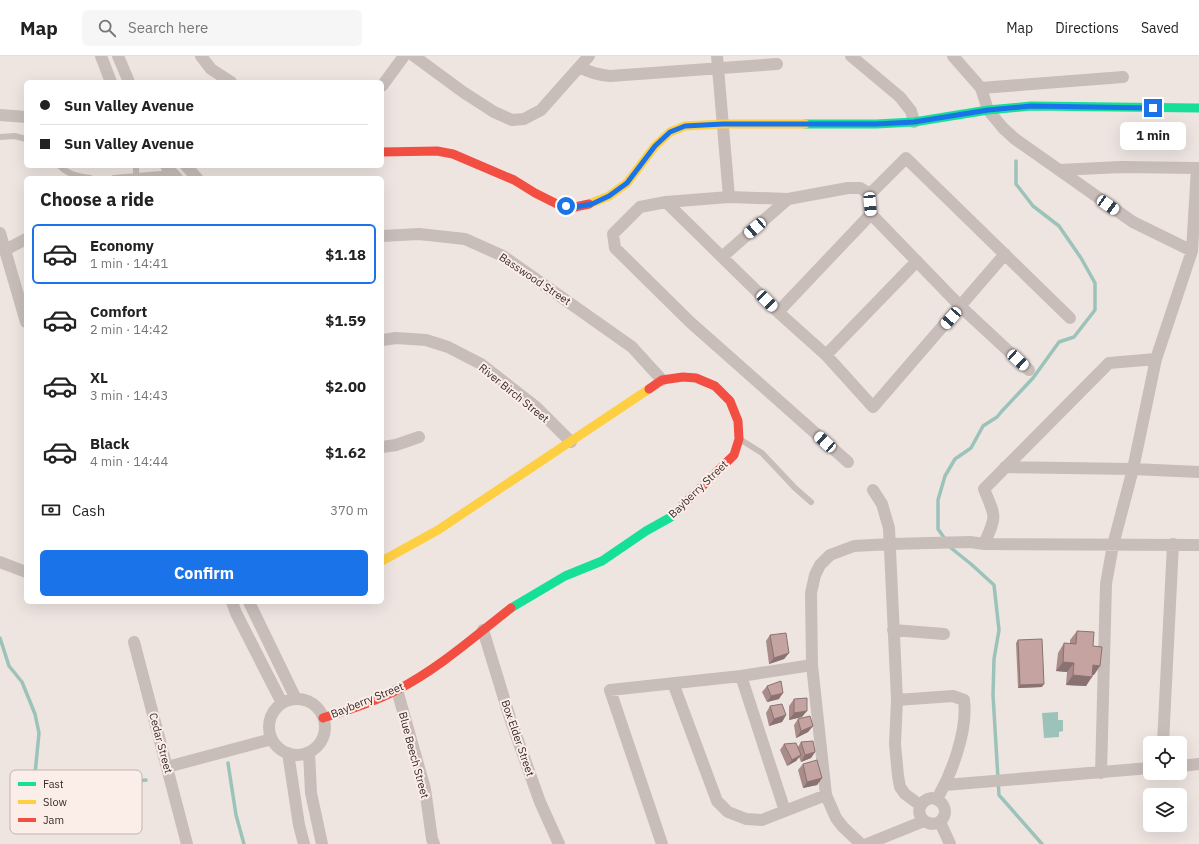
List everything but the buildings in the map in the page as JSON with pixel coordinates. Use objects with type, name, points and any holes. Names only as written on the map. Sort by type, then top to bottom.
[{"type":"street","points":[[101,56],[110,80]]},
{"type":"street","points":[[118,56],[128,80]]},
{"type":"street","points":[[200,56],[211,69],[228,80]]},
{"type":"street","points":[[384,83],[404,56]]},
{"type":"street","points":[[414,56],[463,92],[494,112],[512,120],[524,118],[541,110],[589,56]]},
{"type":"street","points":[[717,56],[729,198]]},
{"type":"street","points":[[851,56],[900,97],[910,111],[914,122]]},
{"type":"street","points":[[953,56],[981,88],[988,110],[1003,128],[1015,139],[1133,222],[1196,248]]},
{"type":"street","points":[[580,67],[588,72],[610,76],[777,64]]},
{"type":"street","points":[[981,88],[1123,78]]},
{"type":"street","points":[[384,152],[437,151],[453,154],[514,180],[557,204],[575,207],[592,204],[609,196],[627,183],[655,146],[670,132],[685,126],[723,124],[876,124],[914,122],[988,110],[1031,106],[1199,108]]},
{"type":"street","points":[[0,115],[24,117]]},
{"type":"street","points":[[1029,370],[961,307],[871,214],[870,194],[906,158],[1070,318]]},
{"type":"street","points":[[1058,170],[1121,167],[1197,168],[1196,248],[1156,358],[1133,469],[1113,545],[1106,584],[1101,773]]},
{"type":"street","points":[[188,168],[196,176]]},
{"type":"street","points":[[848,462],[690,322],[615,248],[613,234],[640,207],[666,202],[729,198],[788,199],[848,188],[860,188],[870,194]]},
{"type":"street","points":[[722,257],[788,199]]},
{"type":"street","points":[[666,202],[778,312],[826,355],[873,407],[961,307],[1005,254]]},
{"type":"street","points":[[778,312],[871,214]]},
{"type":"street","points":[[0,233],[24,315]]},
{"type":"street","name":"Basswood Street","points":[[384,236],[419,234],[465,239],[503,256],[632,347],[662,380]]},
{"type":"street","points":[[5,250],[24,240]]},
{"type":"street","points":[[826,355],[917,261]]},
{"type":"street","name":"River Birch Street","points":[[384,340],[396,338],[426,340],[448,347],[481,364],[536,407],[571,442]]},
{"type":"street","points":[[984,544],[993,523],[994,516],[984,489],[1109,363],[1156,358]]},
{"type":"street","name":"Bayberry Street","points":[[323,718],[349,710],[397,690],[439,664],[516,604],[565,576],[602,561],[646,531],[671,517],[734,455],[739,439],[738,421],[730,401],[716,386],[696,378],[683,377],[662,380],[438,530],[384,560]]},
{"type":"street","points":[[384,447],[396,445],[418,437]]},
{"type":"street","points":[[1005,467],[1133,469],[1199,472]]},
{"type":"street","points":[[873,490],[882,504],[889,528],[897,700],[895,744],[898,776],[900,787],[905,794],[911,800],[920,805]]},
{"type":"street","points":[[861,844],[836,818],[826,794],[812,665],[811,593],[814,575],[820,565],[830,555],[854,546],[890,544],[970,542],[984,544],[1199,545]]},
{"type":"street","points":[[1163,736],[1173,544]]},
{"type":"street","points":[[0,562],[24,571]]},
{"type":"street","points":[[233,604],[282,703]]},
{"type":"street","points":[[250,604],[296,699]]},
{"type":"street","name":"Box Elder Street","points":[[483,630],[510,718],[540,802],[560,844]]},
{"type":"street","points":[[893,630],[944,634]]},
{"type":"street","name":"Cedar Street","points":[[134,642],[187,844]]},
{"type":"street","points":[[662,844],[610,690],[740,676],[812,665]]},
{"type":"street","points":[[740,676],[785,811]]},
{"type":"street","points":[[673,683],[717,801],[728,812],[746,819],[762,820],[826,794]]},
{"type":"street","name":"Blue Beech Street","points":[[397,690],[425,789],[434,844]]},
{"type":"street","points":[[897,700],[953,696],[964,700],[966,712],[957,757],[945,785],[937,799]]},
{"type":"street","points":[[296,699],[304,700],[319,710],[323,718],[324,726],[324,734],[316,747],[309,752],[302,754],[288,753],[279,748],[272,739],[269,724],[276,709],[282,703],[296,699]]},
{"type":"street","points":[[167,767],[272,739]]},
{"type":"street","points":[[309,752],[311,793],[322,844]]},
{"type":"street","points":[[288,753],[299,825],[304,844]]},
{"type":"street","points":[[1187,765],[1199,764]]},
{"type":"street","points":[[945,785],[1143,769]]},
{"type":"street","points":[[928,799],[937,799],[942,802],[944,807],[945,812],[943,818],[940,822],[932,824],[924,821],[919,814],[920,805],[928,799]]},
{"type":"street","points":[[868,844],[924,821]]},
{"type":"street","points":[[940,822],[950,844]]},
{"type":"lane","points":[[0,137],[15,136],[24,138]]},
{"type":"lane","points":[[62,168],[78,176]]},
{"type":"lane","points":[[136,168],[136,176],[172,172]]},
{"type":"lane","points":[[739,439],[762,454],[794,488],[811,502]]},
{"type":"water","points":[[1058,712],[1058,720],[1063,720],[1063,731],[1059,732],[1059,737],[1044,738],[1042,713]]},
{"type":"waterway","points":[[945,539],[938,529],[938,500],[945,476],[955,459],[971,448],[983,426],[997,417],[1033,378],[1059,342],[1074,337],[1095,310],[1095,283],[1081,258],[1059,226],[1033,206],[1016,184],[1016,161]]},
{"type":"waterway","points":[[949,545],[994,585],[999,630],[994,659],[993,695],[999,795],[1042,844]]},
{"type":"waterway","points":[[0,638],[9,666],[22,682],[35,714],[39,733],[35,770]]},
{"type":"waterway","points":[[228,763],[236,815],[244,844]]},
{"type":"waterway","points":[[142,781],[146,780]]},
{"type":"traffic: fast","points":[[805,124],[876,124],[914,122],[988,110],[1031,106],[1199,108]]},
{"type":"traffic: fast","points":[[511,608],[565,576],[602,561],[646,531],[671,517],[682,506]]},
{"type":"traffic: slow","points":[[589,204],[609,196],[627,183],[655,146],[670,132],[685,126],[723,124],[805,124]]},
{"type":"traffic: slow","points":[[384,560],[438,530],[649,389]]},
{"type":"traffic: jam","points":[[384,152],[437,151],[453,154],[514,180],[557,204],[575,207],[589,204]]},
{"type":"traffic: jam","points":[[649,389],[662,380],[683,377],[696,378],[715,386],[730,401],[738,421],[739,439],[734,455],[682,506]]},
{"type":"traffic: jam","points":[[323,718],[361,706],[412,682],[456,652],[511,608]]},
{"type":"route","points":[[566,206],[575,207],[592,204],[609,196],[627,183],[655,146],[670,132],[685,126],[723,124],[876,124],[914,122],[988,110],[1031,106],[1153,108]]}]
